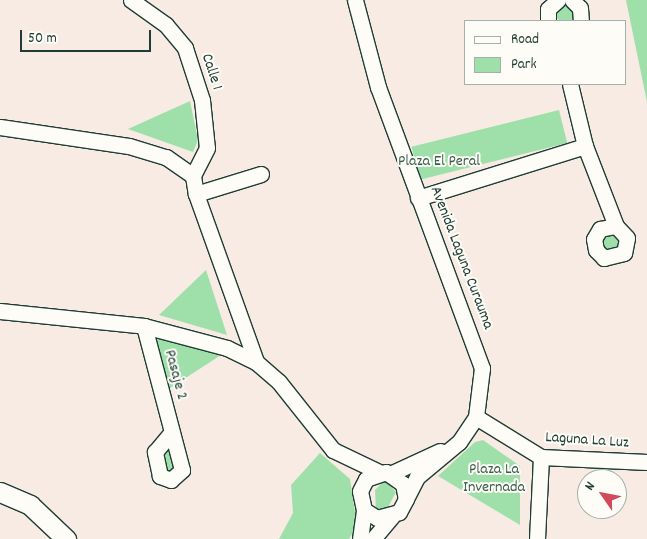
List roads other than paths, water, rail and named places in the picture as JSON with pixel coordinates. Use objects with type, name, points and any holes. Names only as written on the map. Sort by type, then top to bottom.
[{"type":"street","name":"Calle 1","points":[[131,0],[166,24],[185,48],[202,100],[207,148],[193,176]]},
{"type":"street","name":"Avenida Laguna Curauma","points":[[355,0],[378,87],[418,198],[480,356],[482,382],[476,417],[459,442],[417,477],[406,499],[373,539]]},
{"type":"street","points":[[548,20],[548,9],[558,0]]},
{"type":"street","points":[[572,0],[580,8],[580,20]]},
{"type":"street","points":[[570,85],[585,146],[616,226]]},
{"type":"street","points":[[0,127],[129,146],[166,157],[193,176],[196,194],[256,362]]},
{"type":"street","points":[[418,198],[585,146]]},
{"type":"street","points":[[196,194],[261,174]]},
{"type":"street","points":[[0,311],[144,326],[227,348],[256,362],[342,455],[362,485],[360,497],[364,510],[360,539]]},
{"type":"street","name":"Pasaje 2","points":[[144,326],[172,432]]},
{"type":"street","name":"Laguna La Luz","points":[[476,417],[541,457],[647,462]]},
{"type":"street","points":[[362,485],[385,473],[459,442]]},
{"type":"street","points":[[342,455],[385,473],[403,484],[406,499]]},
{"type":"street","points":[[537,539],[541,457]]},
{"type":"street","points":[[0,492],[30,504],[66,539]]},
{"type":"street","points":[[364,510],[377,518],[392,516]]},
{"type":"park label","name":"Plaza El Peral","points":[[439,162]]},
{"type":"park label","name":"Plaza La Invernada","points":[[494,479]]}]
